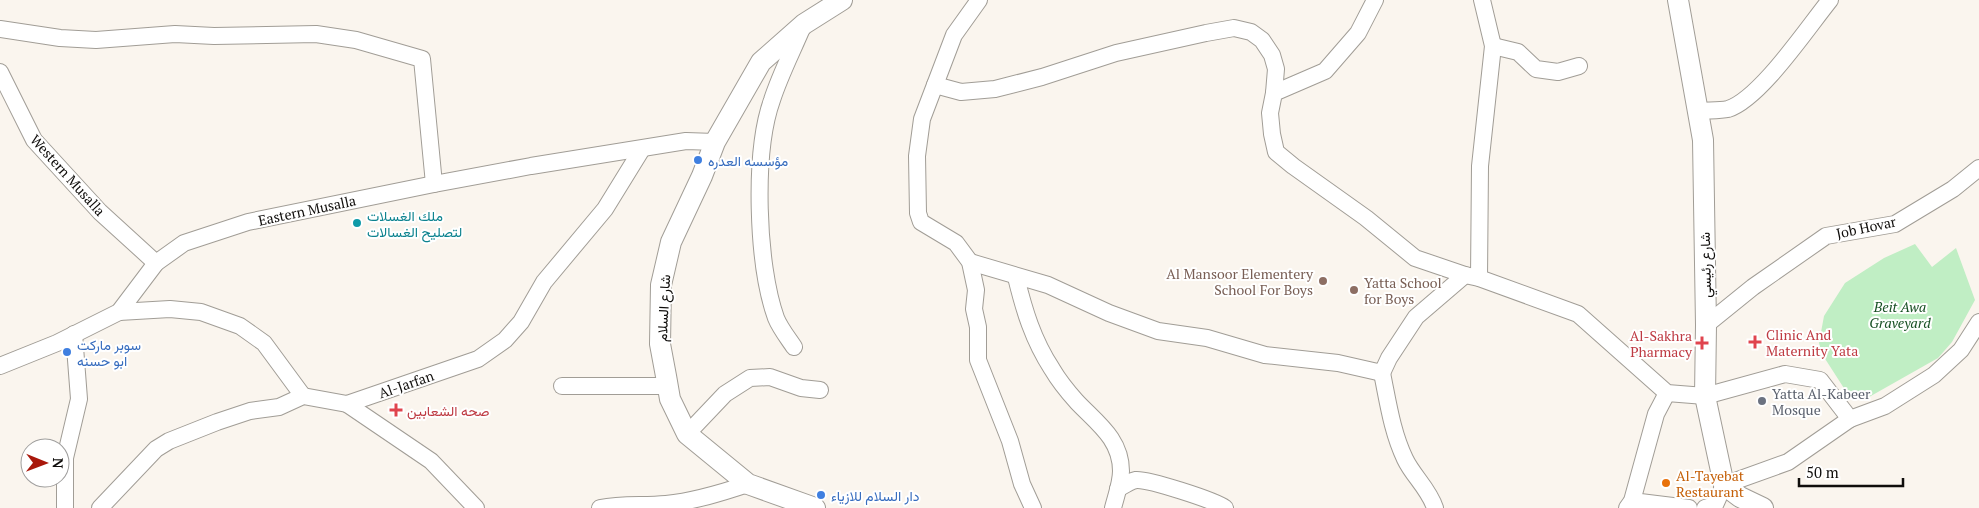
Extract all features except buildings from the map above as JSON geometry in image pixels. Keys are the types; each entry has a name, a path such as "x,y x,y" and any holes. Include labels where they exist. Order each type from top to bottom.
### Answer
{"main road":[{"name":"شارع السلام","path":"815,508 748,484 688,434 670,399 660,344 661,285 671,242 702,176 715,142 761,62 804,24 842,0"},
{"name":"شارع رئيسي","path":"1678,0 1703,140 1706,325 1705,396 1724,485"},
{"path":"1724,485 1740,497 1763,508"}],"street":[{"path":"979,0 954,35 922,119 917,156 918,213 921,222 956,243 970,262 976,290 974,309 978,328 978,360 1007,432 1022,484 1033,508"},
{"path":"1274,93 1326,71 1358,33 1375,0"},
{"path":"1435,508 1405,461 1394,431 1382,373 1389,358 1416,318 1472,277 1480,166 1493,46 1482,0"},
{"path":"1698,111 1728,109 1746,100 1769,77 1830,0"},
{"path":"794,348 776,319 767,280 760,221 761,153 771,101 804,24"},
{"path":"935,84 961,92 995,89 1042,77 1116,53 1234,28 1251,32 1262,40 1272,55 1276,69 1270,113 1276,152 1366,218 1415,258 1578,314 1667,393 1705,396 1785,374 1820,380 1850,419"},
{"path":"0,29 60,38 96,40 175,34 214,36 316,34 380,45 422,58 434,184"},
{"path":"1493,46 1518,52 1536,69 1558,72 1579,66"},
{"name":"Western Musalla","path":"0,72 34,140 100,212 156,263"},
{"name":"Eastern Musalla","path":"0,366 120,312 156,263 184,243 248,222 434,184 686,141 715,142"},
{"name":"Al-Jarfan","path":"303,396 348,404 478,359 505,340 524,317 544,282 605,209 642,149"},
{"name":"Job Hovar","path":"1706,325 1753,287 1826,236 1895,224 1953,189 1979,168"},
{"path":"970,262 1048,285 1110,313 1158,331 1207,338 1264,355 1338,362 1382,373"},
{"path":"1016,277 1026,316 1041,352 1063,385 1085,411 1101,425 1114,442 1121,472 1113,508"},
{"path":"100,508 149,455 165,443 234,416 260,409 279,407 303,396 264,343 240,326 201,312 170,309 120,312"},
{"path":"1705,508 1715,506 1724,485 1788,462 1850,419 1885,406 1934,375 1961,350 1979,322"},
{"path":"65,508 65,458 79,399 74,334"},
{"path":"688,434 725,394 750,378 770,377 801,388 820,390"},
{"path":"562,386 668,386"},
{"path":"1667,393 1656,414 1629,504 1689,508"},
{"path":"348,404 431,461 476,508"},
{"path":"1118,489 1136,480 1191,494 1225,508"},
{"path":"600,508 615,505 665,504 708,497 748,484"}],"green space":[{"name":"Beit Awa Graveyard","path":"1915,244 1932,267 1956,248 1975,300 1952,342 1938,358 1862,401 1849,396 1822,354 1819,343 1824,316 1845,283 1884,258"}],"place":[{"name":"مؤسسه العدره","path":"698,160"},
{"name":"ملك الغسلات لتصليح الغسالات","path":"357,223"},
{"name":"Al Mansoor Elementery School For Boys","path":"1323,281"},
{"name":"Yatta School for Boys","path":"1354,290"},
{"name":"Clinic And Maternity Yata","path":"1755,342"},
{"name":"Al-Sakhra Pharmacy","path":"1702,343"},
{"name":"سوبر ماركت ابو حسنه","path":"67,352"},
{"name":"Yatta Al-Kabeer Mosque","path":"1762,401"},
{"name":"صحه الشعابين","path":"396,410"},
{"name":"Al-Tayebat Restaurant","path":"1666,483"},
{"name":"دار السلام للازياء","path":"821,495"}]}
